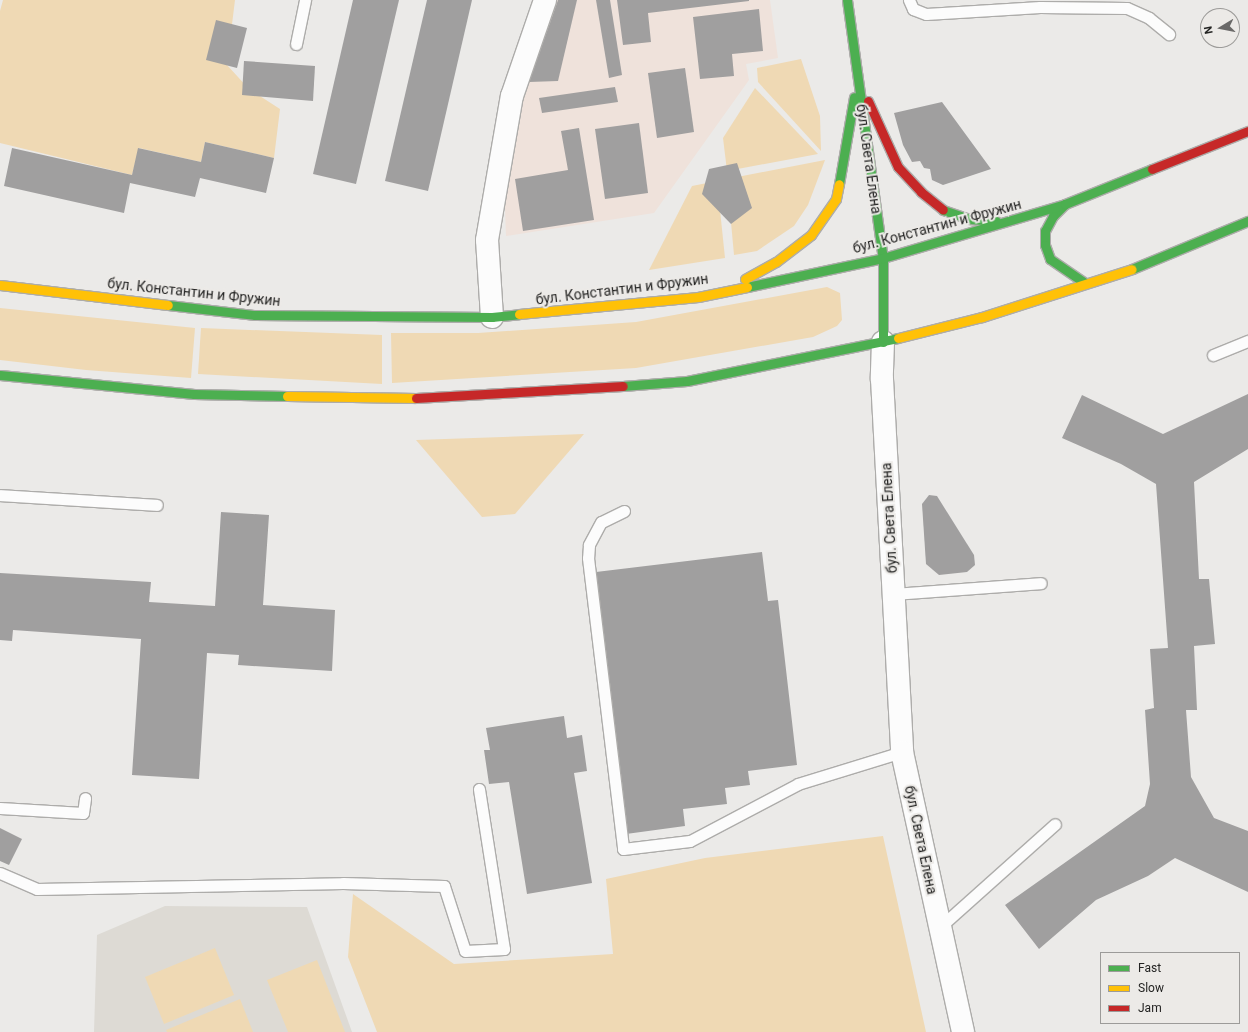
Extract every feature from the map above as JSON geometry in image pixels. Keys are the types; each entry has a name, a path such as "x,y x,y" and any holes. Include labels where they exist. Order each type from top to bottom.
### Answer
{"street":[{"path":"492,317 487,240 512,96 544,0"},
{"name":"бул. Света Елена","path":"847,0 883,258 882,379 892,594 902,752 963,1032"},
{"path":"857,78 898,167 921,192 944,210 969,219 1007,222"},
{"path":"726,290 776,262 812,234 836,199 857,78"},
{"name":"бул. Константин и Фружин","path":"0,285 255,315 492,317 589,310 698,297 883,258 1007,222 1065,204 1248,131"},
{"path":"1065,204 1053,216 1045,231 1045,245 1050,259 1085,283"},
{"path":"0,375 194,394 445,399 687,381 883,342 982,317 1139,267 1248,221"}],"lane":[{"path":"296,44 305,0"},
{"path":"909,0 913,9 926,14 1040,7 1127,8 1149,18 1169,34"},
{"path":"1213,355 1248,341"},
{"path":"0,494 157,505"},
{"path":"624,511 601,522 589,546 588,558 623,849 690,841 798,784 902,752"},
{"path":"892,594 1041,583"},
{"path":"0,873 37,889 355,883 444,886 465,951 504,949 479,789"},
{"path":"0,808 84,813 85,798"},
{"path":"940,927 1055,824"}],"shaded area":[{"path":"3,0 235,0 227,65 249,89 280,109 274,158 205,142 201,162 139,148 132,175 0,143 0,11"},
{"path":"555,0 770,0 778,58 746,64 749,80 654,213 506,236 504,181 516,102"},
{"path":"801,59 820,116 821,151 758,82 757,68"},
{"path":"755,88 818,154 727,171 723,138"},
{"path":"825,160 808,205 794,226 757,251 734,255 727,179"},
{"path":"717,181 725,258 649,270 692,186"},
{"path":"827,287 840,293 842,320 837,326 813,337 636,368 392,383 391,333 478,333 636,322"},
{"path":"0,308 195,328 191,378 86,370 0,360"},
{"path":"201,328 382,335 382,384 198,374"},
{"path":"584,434 515,514 482,517 416,440"},
{"path":"883,836 926,1032 377,1032 348,957 353,894 454,964 613,954 606,879 705,858"},
{"path":"165,906 307,907 352,1032 94,1032 97,935"},
{"path":"215,948 234,995 164,1024 145,977"},
{"path":"317,960 345,1032 288,1032 267,980"},
{"path":"240,999 253,1032 167,1032 166,1030"}],"building":[{"path":"353,0 399,0 356,184 313,174"},
{"path":"427,0 472,0 428,191 385,181"},
{"path":"558,0 577,0 558,81 529,82"},
{"path":"596,0 610,0 622,75 609,78"},
{"path":"617,0 749,1 648,13 651,42 623,45"},
{"path":"759,9 763,51 732,54 734,76 700,79 693,17"},
{"path":"216,20 247,28 237,68 206,60"},
{"path":"244,61 315,66 313,101 242,95"},
{"path":"685,68 694,132 657,138 648,73"},
{"path":"615,87 618,102 542,113 539,98"},
{"path":"942,102 991,169 943,185 932,180 930,169 924,168 920,161 912,162 903,145 894,113"},
{"path":"639,123 648,193 605,199 595,129"},
{"path":"579,128 594,220 523,231 515,179 568,170 561,131"},
{"path":"205,142 274,158 266,193 200,178 195,197 130,183 124,213 4,186 12,148 132,175 138,148 201,162"},
{"path":"737,163 752,208 731,224 702,194 709,169"},
{"path":"1248,394 1248,449 1194,482 1199,579 1209,579 1215,644 1194,646 1197,710 1186,710 1191,777 1214,818 1248,831 1248,892 1175,858 1148,876 1096,900 1039,949 1005,905 1145,806 1150,784 1145,710 1154,708 1150,649 1168,648 1156,484 1121,464 1062,438 1082,395 1163,434"},
{"path":"929,495 937,496 974,555 975,565 967,572 939,575 926,564 922,504"},
{"path":"221,512 269,515 263,605 335,610 332,671 238,665 239,655 207,653 199,779 132,775 141,639 13,630 12,641 0,640 0,573 151,582 149,602 215,606"},
{"path":"762,552 768,601 778,600 797,765 748,771 750,785 725,788 727,804 683,809 685,826 626,834 596,572"},
{"path":"564,716 567,738 582,735 587,771 574,773 592,883 527,894 509,782 489,784 484,750 490,750 486,728"},
{"path":"0,828 22,839 9,865 0,861"}],"traffic: fast":[{"path":"847,0 883,258 883,342"},
{"path":"839,184 854,97"},
{"path":"747,287 883,258 1065,204 1152,169"},
{"path":"1065,204 1053,216 1045,231 1045,245 1050,259 1085,283"},
{"path":"943,210 969,219 996,221"},
{"path":"1132,269 1248,221"},
{"path":"168,305 255,315 492,317 519,314"},
{"path":"623,386 687,381 898,338"},
{"path":"0,375 194,394 287,396"}],"traffic: slow":[{"path":"745,279 776,262 811,235 836,199 839,184"},
{"path":"898,338 982,317 1132,269"},
{"path":"0,285 168,305"},
{"path":"519,314 698,297 747,287"},
{"path":"287,396 416,398"}],"traffic: jam":[{"path":"868,101 898,167 921,192 943,210"},
{"path":"1152,169 1248,131"},
{"path":"416,398 623,386"}]}
